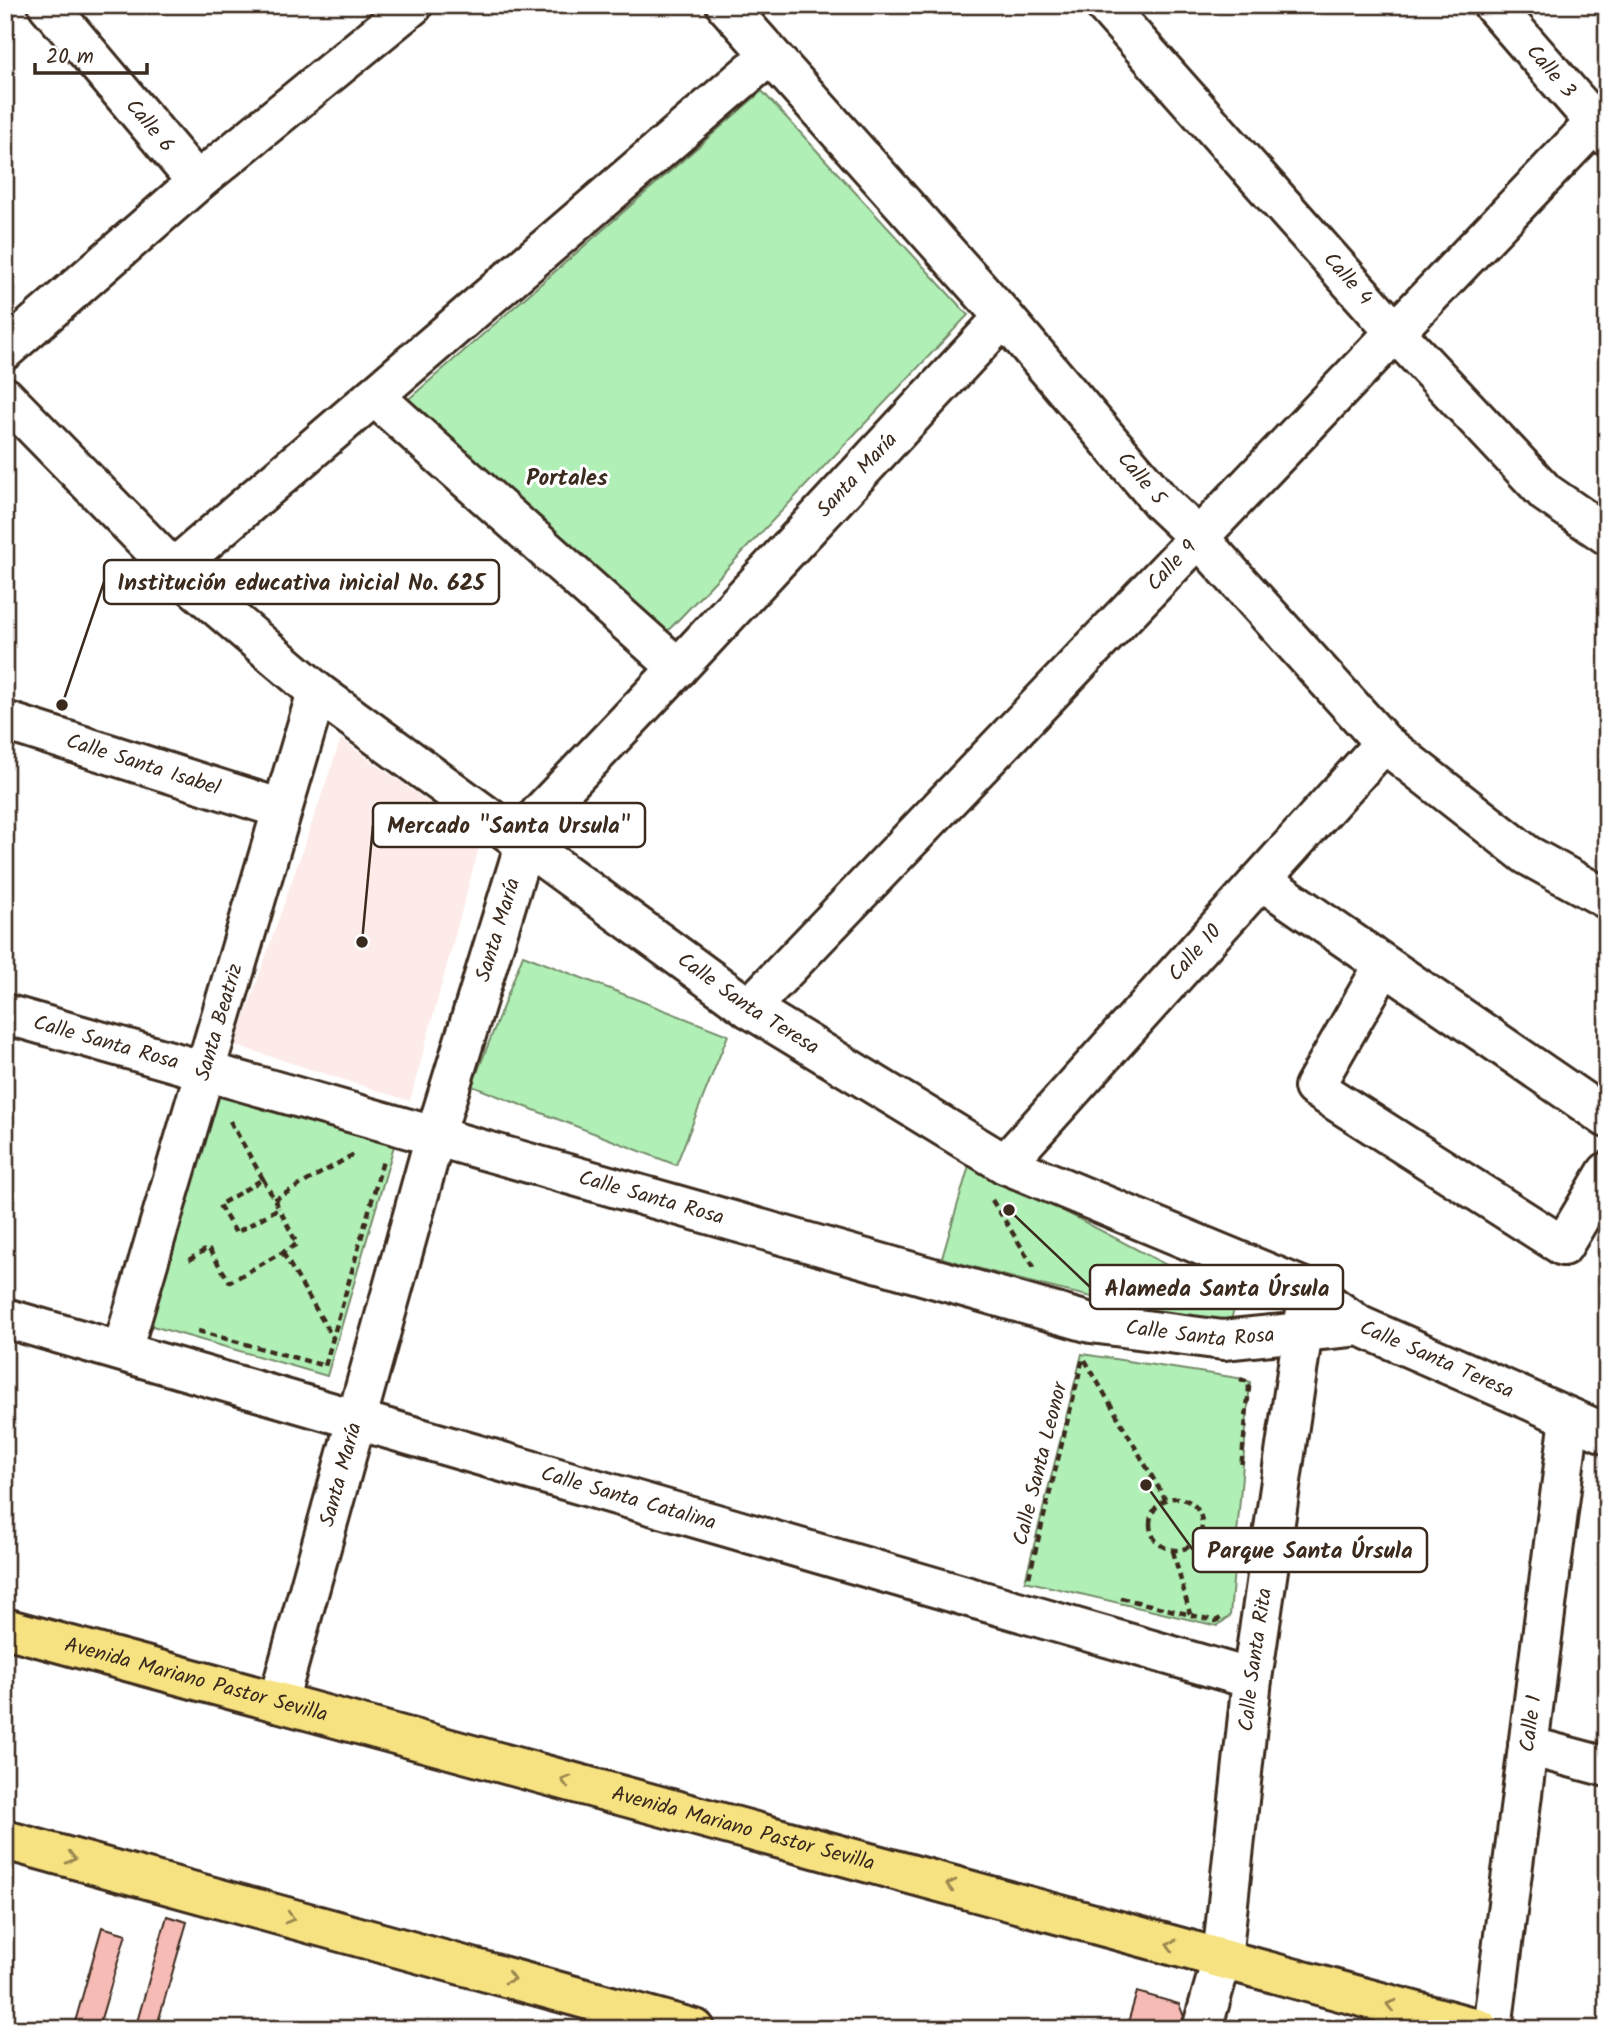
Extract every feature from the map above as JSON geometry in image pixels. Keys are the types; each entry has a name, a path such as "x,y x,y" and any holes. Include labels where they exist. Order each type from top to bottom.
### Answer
{"main road":[{"name":"Avenida Mariano Pastor Sevilla","path":"5,1628 1480,2029"},
{"path":"5,1840 695,2029"}],"street":[{"name":"Calle 6","path":"48,5 197,182"},
{"path":"5,350 197,182 413,5"},
{"name":"Calle 5","path":"726,5 1004,317 1162,503 1199,538 1384,743 1527,855 1607,899"},
{"name":"Calle 4","path":"1105,5 1395,332 1546,493 1607,535"},
{"name":"Calle 3","path":"1493,5 1600,130"},
{"path":"173,569 770,55"},
{"name":"Calle 9","path":"749,1008 1395,332 1600,130"},
{"name":"Santa María","path":"278,1702 435,1136 524,843 540,813 1004,317"},
{"path":"374,396 678,668"},
{"name":"Calle Santa Teresa","path":"5,397 173,569 317,692 749,1008 991,1156 1309,1290 1360,1326 1607,1434"},
{"name":"Santa Beatriz","path":"122,1351 317,692"},
{"name":"Calle Santa Isabel","path":"5,721 282,809"},
{"name":"Calle 10","path":"991,1156 1261,880 1384,743"},
{"path":"1261,880 1607,1118"},
{"path":"1384,965 1314,1087 1563,1247 1607,1172"},
{"name":"Calle Santa Rosa","path":"5,1014 1091,1323 1223,1340 1303,1334 1360,1326"},
{"name":"Calle Santa Rita","path":"1202,2029 1222,1959 1252,1679 1309,1290"},
{"name":"Calle Santa Catalina","path":"5,1318 1252,1679"},
{"name":"Calle 1","path":"1492,2029 1570,1418"},
{"path":"1528,1746 1607,1768"}],"path":[{"path":"188,1260 208,1248 230,1282 297,1244 204,1071"},
{"path":"274,1200 362,1150"},
{"path":"991,1156 970,1168 1039,1275"},
{"path":"193,1329 325,1366 384,1160"},
{"path":"263,1180 219,1205 236,1233 279,1208"},
{"path":"283,1253 332,1338"},
{"path":"1083,1356 1097,1358"},
{"path":"1083,1356 1165,1499"},
{"name":"Calle Santa Leonor","path":"1020,1612 1083,1356"},
{"path":"1229,1378 1245,1380 1249,1385 1240,1482"},
{"path":"1179,1497 1191,1501 1199,1510 1203,1521 1201,1533 1195,1543 1185,1549 1173,1551 1162,1547 1153,1538 1149,1527 1151,1515 1165,1499 1179,1497"},
{"path":"1173,1551 1190,1614 1216,1621 1226,1615"}],"shaded area":[{"path":"341,739 481,840 410,1101 235,1045"}],"green space":[{"path":"762,91 968,315 661,638 403,404"},
{"path":"523,955 728,1035 676,1165 472,1086"},
{"path":"219,1088 396,1139 327,1376 149,1325"},
{"path":"970,1162 1237,1302 1229,1324 1085,1296 942,1258"},
{"path":"1082,1354 1250,1382 1230,1616 1217,1626 1025,1581"}],"building":[{"path":"167,1916 187,1922 156,2029 135,2029"},
{"path":"102,1927 126,1934 98,2029 73,2029"},
{"path":"1137,1992 1179,2004 1184,2017 1180,2029 1126,2029"},
{"path":"1232,2020 1261,2029 1230,2029"}],"place":[{"name":"Institución educativa inicial No. 625","path":"62,705"},
{"name":"Mercado \"Santa Ursula\"","path":"362,942"},
{"name":"Alameda Santa Úrsula","path":"1009,1210"},
{"name":"Parque Santa Úrsula","path":"1146,1485"}],"district":[{"name":"Portales","path":"567,479"}]}
